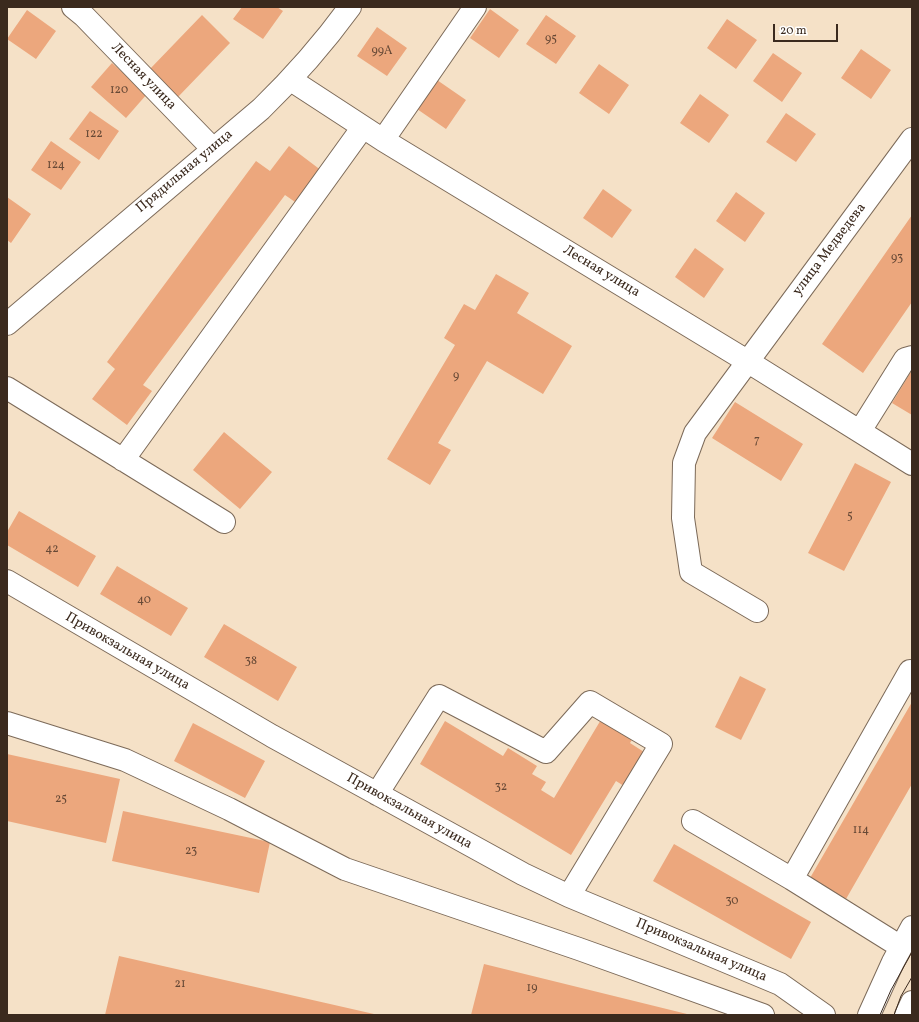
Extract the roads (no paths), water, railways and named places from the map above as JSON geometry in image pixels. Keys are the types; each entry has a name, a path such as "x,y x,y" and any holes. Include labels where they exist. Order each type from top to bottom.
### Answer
{"street":[{"name":"Лесная улица","path":"73,7 84,16 212,148"},
{"name":"Прядильная улица","path":"7,324 212,148 261,109 291,80 322,45 350,7"},
{"path":"382,140 475,7"},
{"name":"Лесная улица","path":"291,80 382,140 747,361 912,464"},
{"path":"123,460 362,127"},
{"name":"улица Медведева","path":"757,612 691,572 683,518 684,463 695,433 912,139"},
{"path":"860,431 905,359 912,357"},
{"path":"7,388 224,522"},
{"name":"Привокзальная улица","path":"7,581 272,736 523,874 569,896 780,984 824,1015"},
{"path":"792,879 910,671 912,672"},
{"path":"377,794 439,696 546,752 590,702 661,744 569,896"},
{"path":"7,723 124,760 229,809 345,869 579,949 763,1015"},
{"path":"693,821 792,879 901,947"},
{"path":"870,1015 875,1000 912,928"},
{"path":"906,1015 912,1002"}],"tram line":[{"path":"880,1015 891,990 912,952"},
{"path":"894,1015 901,996 912,977"}]}
